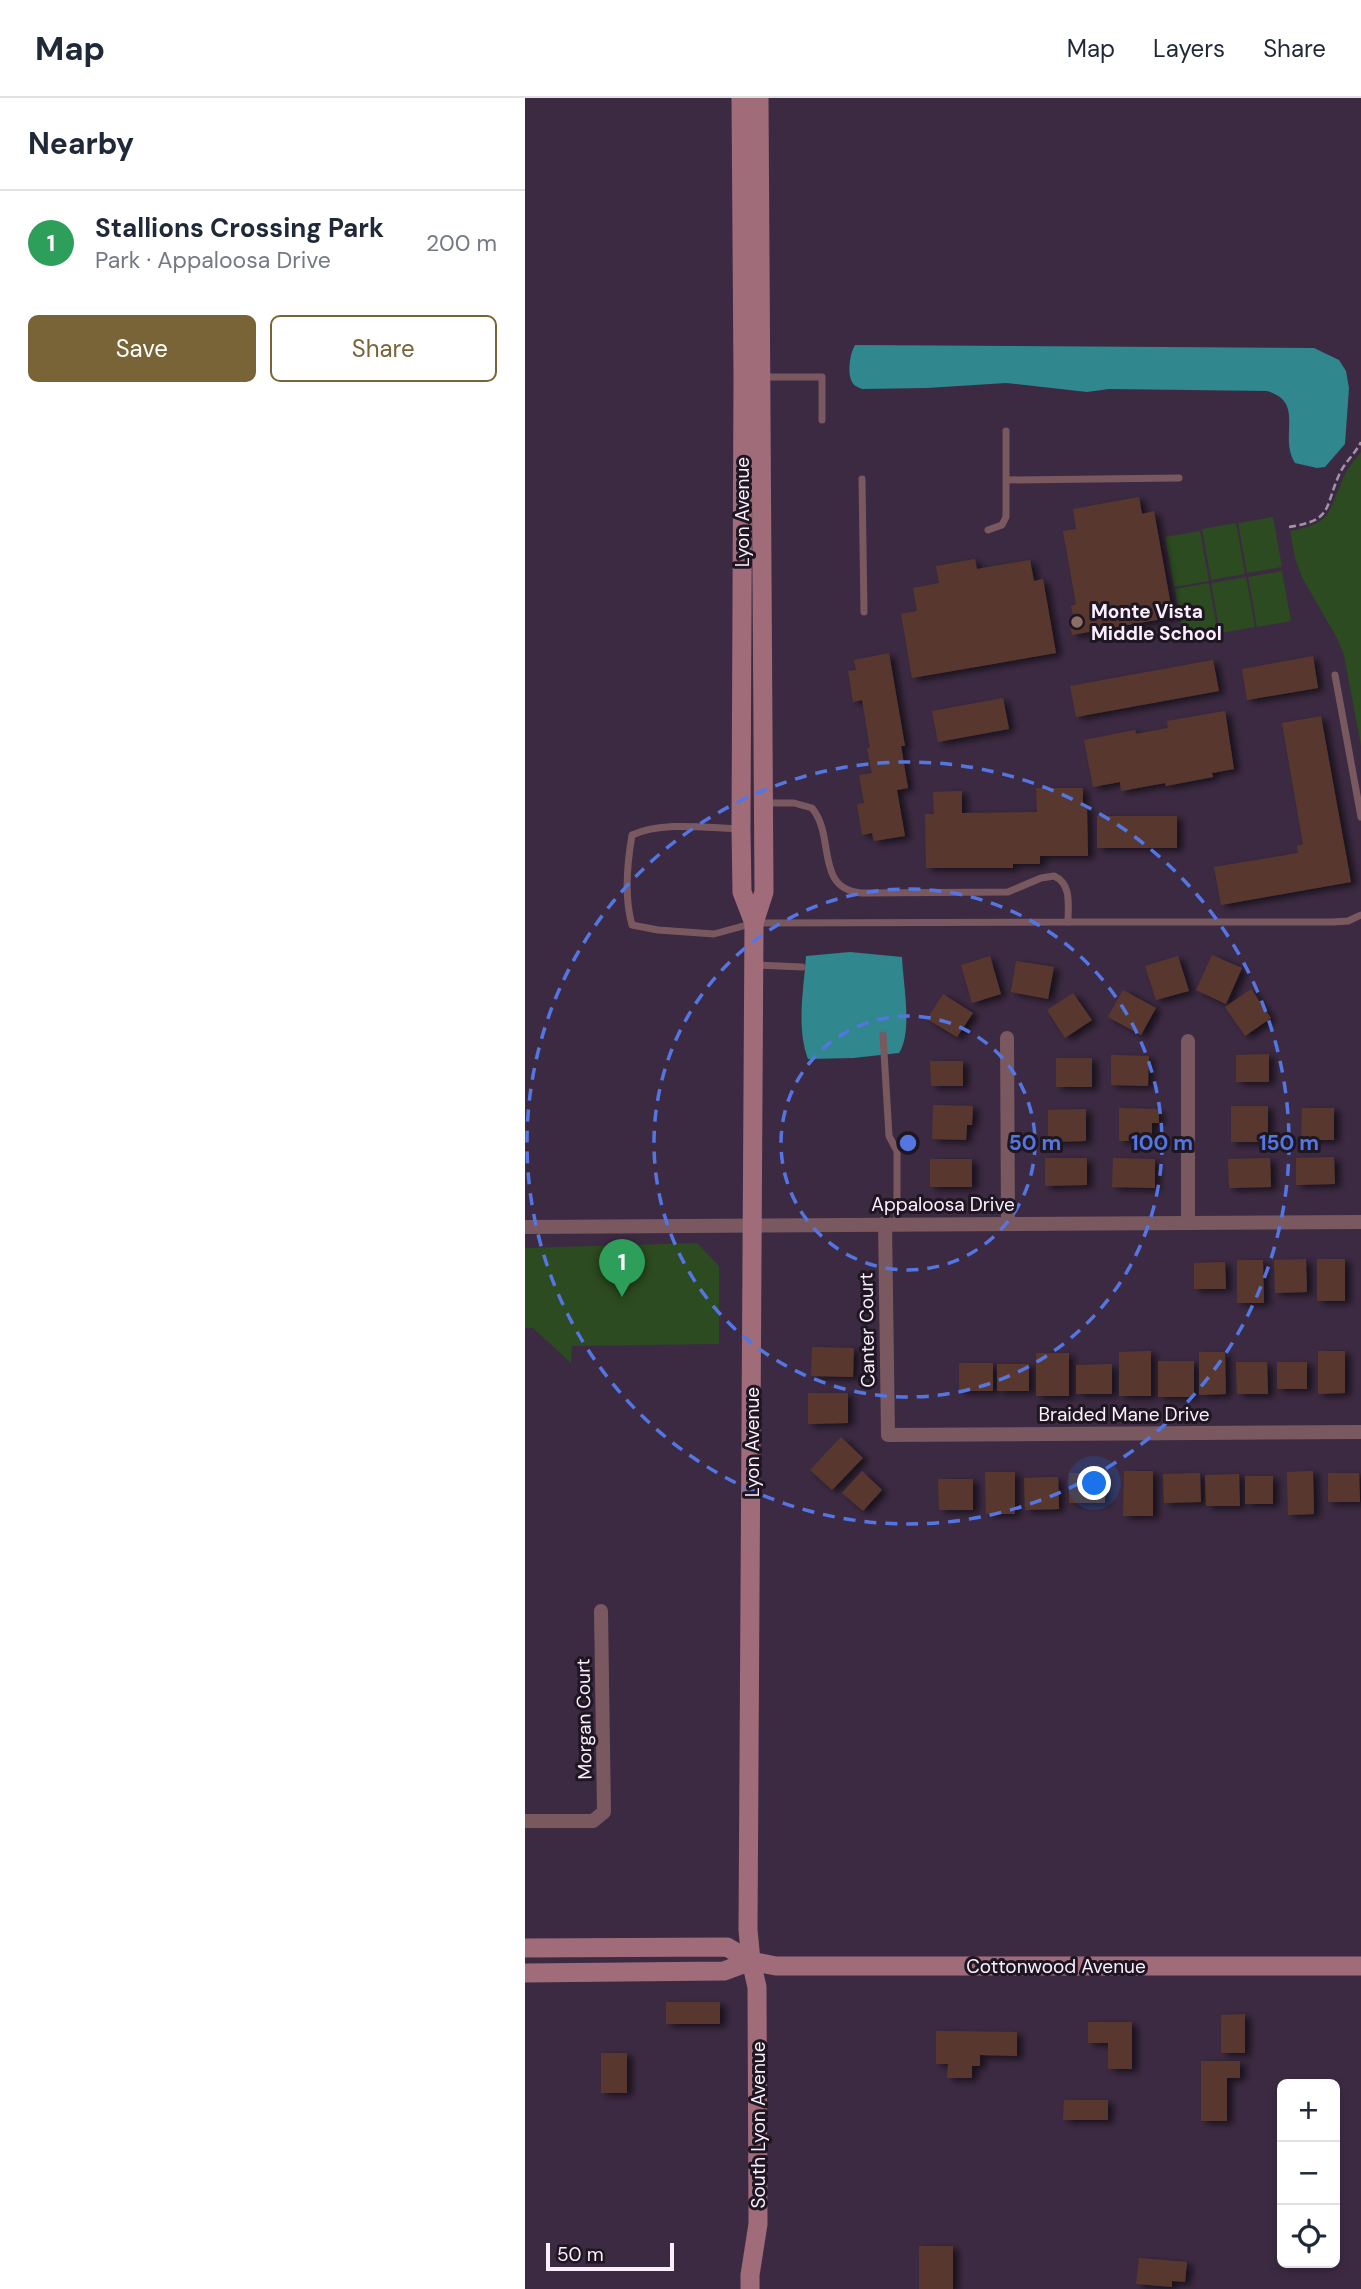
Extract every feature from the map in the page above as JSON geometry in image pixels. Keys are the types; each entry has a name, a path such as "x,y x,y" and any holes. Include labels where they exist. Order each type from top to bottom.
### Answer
{"street":[{"name":"Lyon Avenue","path":"741,98 741,829 743,892 754,923"},
{"name":"Lyon Avenue","path":"751,1961 748,1930 754,923 764,892 759,98"},
{"path":"1007,1038 1008,1223"},
{"path":"1188,1041 1188,1222"},
{"name":"Appaloosa Drive","path":"525,1227 1361,1222"},
{"name":"Canter Court","path":"888,1435 890,1223"},
{"name":"Braided Mane Drive","path":"888,1435 1361,1432"},
{"name":"Morgan Court","path":"525,1821 593,1821 604,1812 601,1611"},
{"name":"Cottonwood Avenue","path":"525,1948 727,1947 751,1961 776,1966 1361,1966"},
{"name":"Cottonwood Avenue","path":"525,1973 724,1971 751,1961"},
{"name":"South Lyon Avenue","path":"750,2289 758,2224 757,1987 751,1961"}],"lane":[{"path":"761,377 822,376 823,420"},
{"path":"988,530 1002,525 1006,517 1006,431"},
{"path":"1007,480 1179,478"},
{"path":"862,479 864,612"},
{"path":"1335,675 1361,817"},
{"path":"764,803 795,803 812,808 821,823 832,875 837,884 847,891 1008,892 1041,878 1054,876 1061,878 1068,893 1068,922"},
{"path":"741,829 669,828 632,835 628,856 628,910 632,925 658,930 714,934 754,923 1333,922 1348,921 1361,915"},
{"path":"754,965 802,967"},
{"path":"883,1035 889,1136 897,1151 890,1223"}],"path":[{"path":"1289,527 1322,516 1329,506 1338,477 1361,442"}],"shaded area":[{"path":"855,345 1314,348 1339,360 1346,371 1349,388 1345,444 1325,467 1295,463 1289,442 1289,411 1279,396 1267,391 1109,389 1087,392 1006,383 862,389 850,378"},
{"path":"1361,452 1361,746 1344,655 1302,577 1290,531 1313,525 1326,516 1346,473"},
{"path":"1273,517 1282,567 1247,573 1238,523"},
{"path":"1236,523 1245,574 1211,580 1202,529"},
{"path":"1200,531 1209,581 1174,587 1165,537"},
{"path":"1282,571 1291,621 1257,627 1248,577"},
{"path":"1246,577 1255,627 1220,633 1211,583"},
{"path":"1209,583 1218,633 1184,640 1175,589"},
{"path":"850,952 902,957 906,1007 906,1033 903,1044 899,1053 808,1059 802,1034 806,956"},
{"path":"697,1243 719,1266 719,1344 572,1346 571,1363 533,1328 525,1328 525,1248"}],"building":[{"path":"1139,497 1142,514 1154,511 1173,617 1072,635 1069,620 1074,619 1071,606 1076,604 1063,531 1076,529 1073,509"},
{"path":"975,559 977,569 1030,560 1034,581 1043,579 1056,653 912,678 901,614 917,611 913,588 939,583 936,566"},
{"path":"889,653 905,746 901,746 908,788 897,790 905,836 874,841 872,833 862,835 857,804 864,803 859,775 872,773 862,700 853,702 848,671 856,670 854,660"},
{"path":"1313,656 1318,688 1247,700 1242,669"},
{"path":"1213,660 1219,691 1076,717 1070,686"},
{"path":"1003,698 1009,729 938,742 932,711"},
{"path":"1225,711 1234,769 1212,773 1213,777 1166,786 1165,783 1121,791 1120,782 1093,787 1084,740 1135,730 1136,734 1168,728 1167,721"},
{"path":"1321,716 1351,882 1221,905 1214,867 1298,853 1297,846 1303,844 1282,723"},
{"path":"1036,788 1083,788 1083,807 1087,807 1088,856 1040,856 1040,864 1013,864 1013,868 926,868 925,814 934,814 933,792 962,791 962,813 1037,812"},
{"path":"1097,816 1177,816 1177,848 1097,848"},
{"path":"1212,955 1242,968 1226,1004 1196,990"},
{"path":"990,956 1001,994 972,1003 961,965"},
{"path":"1178,956 1189,991 1156,1000 1145,966"},
{"path":"1016,961 1054,967 1048,999 1011,992"},
{"path":"1251,989 1271,1018 1245,1036 1225,1007"},
{"path":"1123,990 1156,1008 1141,1035 1108,1017"},
{"path":"1073,993 1092,1020 1065,1038 1047,1010"},
{"path":"943,994 973,1013 957,1037 927,1019"},
{"path":"1269,1054 1269,1082 1236,1082 1236,1055"},
{"path":"1111,1055 1149,1056 1148,1086 1111,1085"},
{"path":"1056,1058 1092,1058 1092,1087 1056,1087"},
{"path":"930,1061 963,1061 963,1086 931,1086"},
{"path":"933,1105 973,1106 972,1125 967,1125 966,1140 932,1139"},
{"path":"1231,1106 1268,1106 1268,1142 1231,1142"},
{"path":"1119,1108 1159,1109 1159,1123 1152,1123 1152,1141 1119,1141"},
{"path":"1302,1108 1334,1108 1334,1140 1301,1140"},
{"path":"1086,1109 1086,1141 1048,1142 1048,1110"},
{"path":"1334,1157 1335,1184 1296,1185 1296,1158"},
{"path":"1045,1158 1087,1158 1087,1185 1045,1186"},
{"path":"1113,1158 1155,1159 1155,1188 1112,1187"},
{"path":"1270,1158 1271,1187 1229,1188 1228,1159"},
{"path":"930,1159 972,1159 972,1187 930,1187"},
{"path":"1306,1259 1307,1292 1275,1293 1274,1260"},
{"path":"1317,1259 1345,1259 1345,1301 1317,1301"},
{"path":"1237,1260 1263,1260 1264,1303 1237,1303"},
{"path":"1225,1262 1226,1289 1194,1289 1194,1263"},
{"path":"812,1347 854,1348 853,1377 811,1376"},
{"path":"1151,1351 1151,1396 1119,1396 1119,1352"},
{"path":"1318,1351 1345,1351 1345,1393 1318,1394"},
{"path":"1199,1352 1225,1352 1226,1394 1199,1395"},
{"path":"1036,1353 1069,1353 1069,1396 1036,1396"},
{"path":"1158,1361 1194,1361 1194,1397 1158,1397"},
{"path":"1236,1362 1267,1362 1268,1394 1237,1394"},
{"path":"1277,1362 1307,1362 1307,1389 1277,1389"},
{"path":"959,1363 993,1363 993,1391 959,1391"},
{"path":"997,1364 1029,1364 1029,1391 997,1391"},
{"path":"1112,1364 1112,1394 1076,1394 1076,1365"},
{"path":"808,1393 848,1393 848,1423 808,1424"},
{"path":"841,1437 863,1458 832,1490 810,1470"},
{"path":"862,1471 882,1490 863,1511 842,1493"},
{"path":"1124,1471 1153,1471 1153,1516 1123,1516"},
{"path":"1313,1471 1314,1514 1288,1515 1287,1472"},
{"path":"985,1472 1015,1472 1015,1514 986,1514"},
{"path":"1069,1473 1105,1473 1105,1503 1069,1503"},
{"path":"1200,1473 1201,1502 1164,1503 1163,1474"},
{"path":"1328,1473 1359,1473 1360,1502 1328,1502"},
{"path":"1239,1474 1240,1506 1206,1506 1205,1475"},
{"path":"1245,1476 1273,1476 1273,1504 1245,1504"},
{"path":"1058,1477 1059,1509 1025,1510 1024,1478"},
{"path":"938,1479 973,1479 973,1510 939,1510"},
{"path":"666,2002 720,2002 720,2024 666,2024"},
{"path":"1245,2014 1245,2053 1221,2053 1221,2015"},
{"path":"1088,2022 1132,2022 1132,2069 1108,2069 1108,2043 1088,2043"},
{"path":"936,2031 1017,2032 1017,2056 980,2055 980,2066 972,2066 972,2078 947,2078 948,2064 936,2064"},
{"path":"601,2053 627,2053 627,2093 601,2093"},
{"path":"1201,2061 1240,2061 1240,2078 1227,2078 1227,2121 1201,2121"},
{"path":"1064,2100 1108,2100 1108,2120 1063,2120"},
{"path":"919,2246 953,2246 953,2289 919,2289"},
{"path":"1139,2258 1187,2262 1185,2282 1172,2281 1172,2287 1136,2284"}],"place":[{"name":"Monte Vista Middle School","path":"1077,622"},
{"name":"Stallions Crossing Park","path":"622,1297"}]}
